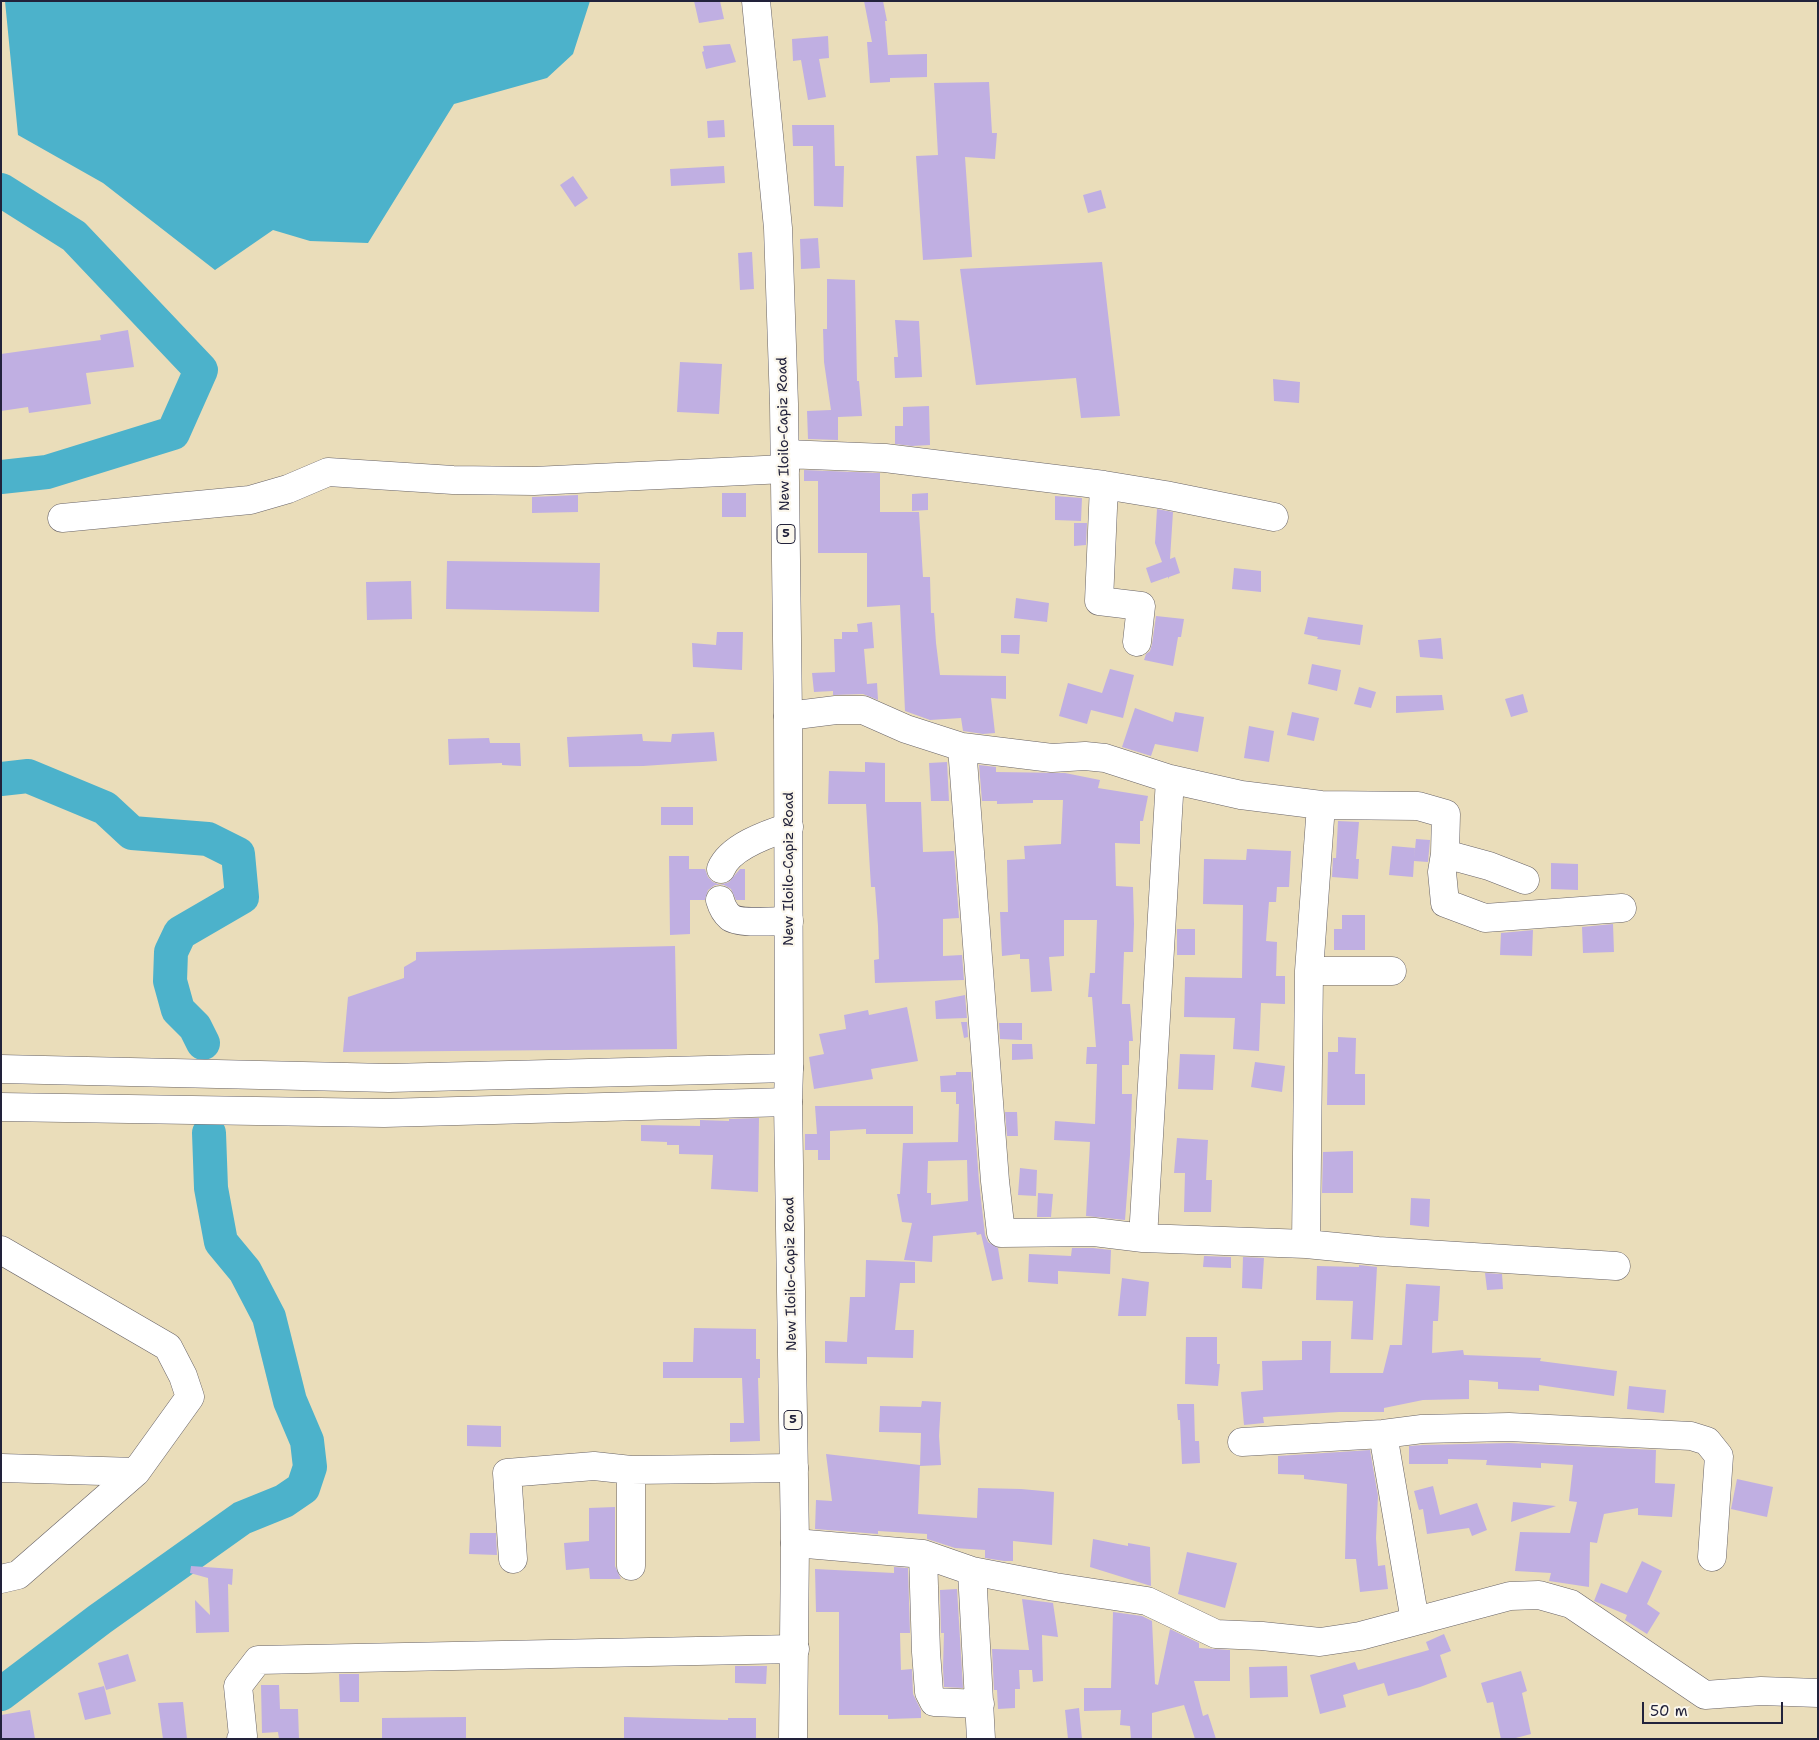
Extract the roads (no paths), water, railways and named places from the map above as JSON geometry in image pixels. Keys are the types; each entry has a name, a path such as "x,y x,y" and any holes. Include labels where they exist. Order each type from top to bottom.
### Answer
{"main road":[{"name":"New Iloilo-Capiz Road","path":"756,1 778,228 785,462 789,827 788,1102 795,1543 794,1739"},
{"path":"62,518 250,500 288,489 328,472 453,480 534,482 785,462 885,458 1104,485 1274,517"},
{"path":"1104,485 1099,601 1141,606 1137,642"},
{"path":"788,716 836,710 863,710 906,729 962,747 1052,758 1085,756 1105,758 1170,779 1241,795 1321,805 1418,806 1446,814 1446,854 1442,872 1445,903 1485,918 1622,908"},
{"path":"962,747 1001,1233 1094,1232 1142,1238 1306,1244 1378,1251 1616,1266"},
{"path":"1142,1238 1170,779"},
{"path":"1306,1244 1309,972 1321,805"},
{"path":"721,869 730,856 761,836 789,827"},
{"path":"1446,854 1489,866 1525,880"},
{"path":"720,900 723,910 732,919 788,921"},
{"path":"1309,972 1392,971"},
{"path":"1,1069 389,1078 789,1068"},
{"path":"1,1107 384,1113 788,1102"},
{"path":"1,1250 168,1347 183,1376 190,1397 136,1472 18,1575 1,1579"},
{"path":"1242,1442 1383,1434 1422,1429 1509,1427 1691,1436 1707,1441 1719,1456 1712,1556"},
{"path":"1383,1434 1414,1621"},
{"path":"513,1559 507,1472 594,1466 631,1470 794,1468"},
{"path":"1,1468 136,1472"},
{"path":"631,1470 631,1566"},
{"path":"795,1543 924,1554 972,1571 1055,1587 1147,1601 1216,1634 1262,1636 1320,1642 1360,1636 1510,1596 1539,1595 1571,1604 1705,1695 1762,1691 1818,1693"},
{"path":"924,1554 926,1652 929,1692 934,1702 980,1704"},
{"path":"972,1571 981,1739"},
{"path":"241,1739 243,1736 238,1686 258,1660 795,1649"}],"water":[{"path":"5,1 590,1 573,54 547,78 454,104 368,243 310,241 273,230 215,270 103,183 18,135"}],"waterway":[{"path":"1,190 74,236 201,370 173,433 47,472 1,477"},
{"path":"1,779 28,776 105,808 132,833 208,839 238,854 242,897 180,933 171,952 170,981 178,1010 195,1027 203,1043"},
{"path":"1,1694 100,1619 242,1518 284,1501 303,1488 310,1467 307,1441 290,1401 269,1317 245,1271 221,1242 211,1188 209,1133"}]}
